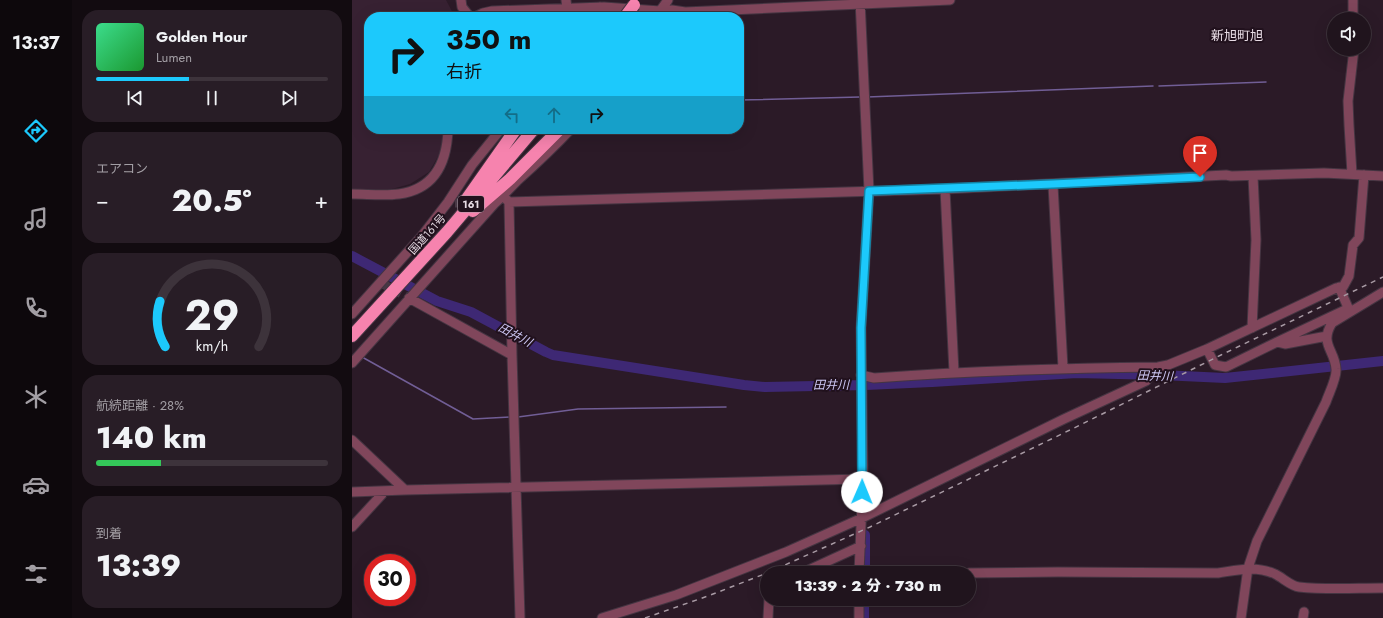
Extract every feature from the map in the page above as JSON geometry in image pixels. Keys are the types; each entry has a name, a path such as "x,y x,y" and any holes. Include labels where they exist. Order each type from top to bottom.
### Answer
{"highway":[{"path":"629,12 636,3"},
{"path":"447,232 476,184 512,134"},
{"name":"国道161号","path":"352,336 447,232 530,134"},
{"path":"447,232 510,179 555,134"}],"street":[{"path":"461,0 462,7 466,12"},
{"path":"660,11 668,0"},
{"path":"488,12 514,5 567,8 605,5 685,12 860,2 950,0"},
{"path":"1353,0 1353,12"},
{"path":"860,2 869,191 861,328 863,479 860,566"},
{"path":"1352,174 1348,101 1353,56"},
{"path":"352,194 398,194 422,186 431,179 443,162 447,146 448,134"},
{"path":"352,314 452,203 472,165 497,134"},
{"path":"520,618 512,322 506,199 510,188 554,148 567,134"},
{"path":"356,358 493,203 506,199 944,189 1219,176 1324,173 1383,176"},
{"path":"861,375 874,378 954,372 1063,368 1156,369 1168,365 1207,349 1336,288 1343,287 1349,276 1353,245 1358,238 1364,175"},
{"path":"1252,328 1256,240 1253,176"},
{"path":"1053,184 1063,368"},
{"path":"944,189 954,372"},
{"path":"1339,287 1350,312"},
{"path":"1241,618 1248,568 1257,541 1326,402 1332,385 1335,364 1327,336 1328,330 1332,323 1383,292"},
{"path":"410,297 512,354"},
{"path":"1207,349 1215,365 1226,367 1344,310 1350,312"},
{"path":"1277,342 1285,344 1327,336"},
{"path":"602,618 676,595 786,552 862,518 1064,419 1146,381 1156,369"},
{"path":"352,440 405,490"},
{"path":"352,492 863,479"},
{"path":"352,526 385,491"},
{"path":"817,566 861,546"},
{"path":"976,573 1218,573 1248,568 1259,569 1275,574 1297,587 1383,588"},
{"path":"768,618 769,606"},
{"path":"859,606 859,618"}],"shaded area":[{"path":"352,0 446,0 452,12 364,12 364,134 444,134 444,146 429,172 410,184 392,189 352,189"}],"waterway":[{"path":"458,8 460,12"},
{"path":"1159,86 1266,82"},
{"path":"867,97 1153,86"},
{"path":"744,100 860,97"},
{"name":"田井川","path":"352,256 437,301 471,312 553,355 744,385 765,387 866,385 1077,373 1225,378 1383,361"},
{"path":"362,357 473,419 510,417"},
{"path":"518,417 578,409 726,407"},
{"path":"865,535 865,566"},
{"path":"864,606 864,618"}],"tunnel":[{"path":"455,203 473,203"},
{"path":"381,283 409,298"}],"railway":[{"path":"783,566 870,527 1383,277"},
{"path":"645,618 760,576"}],"district":[{"name":"新旭町旭","path":"1237,35"}],"route":[{"path":"862,492 861,328 869,191 1200,177"}]}
